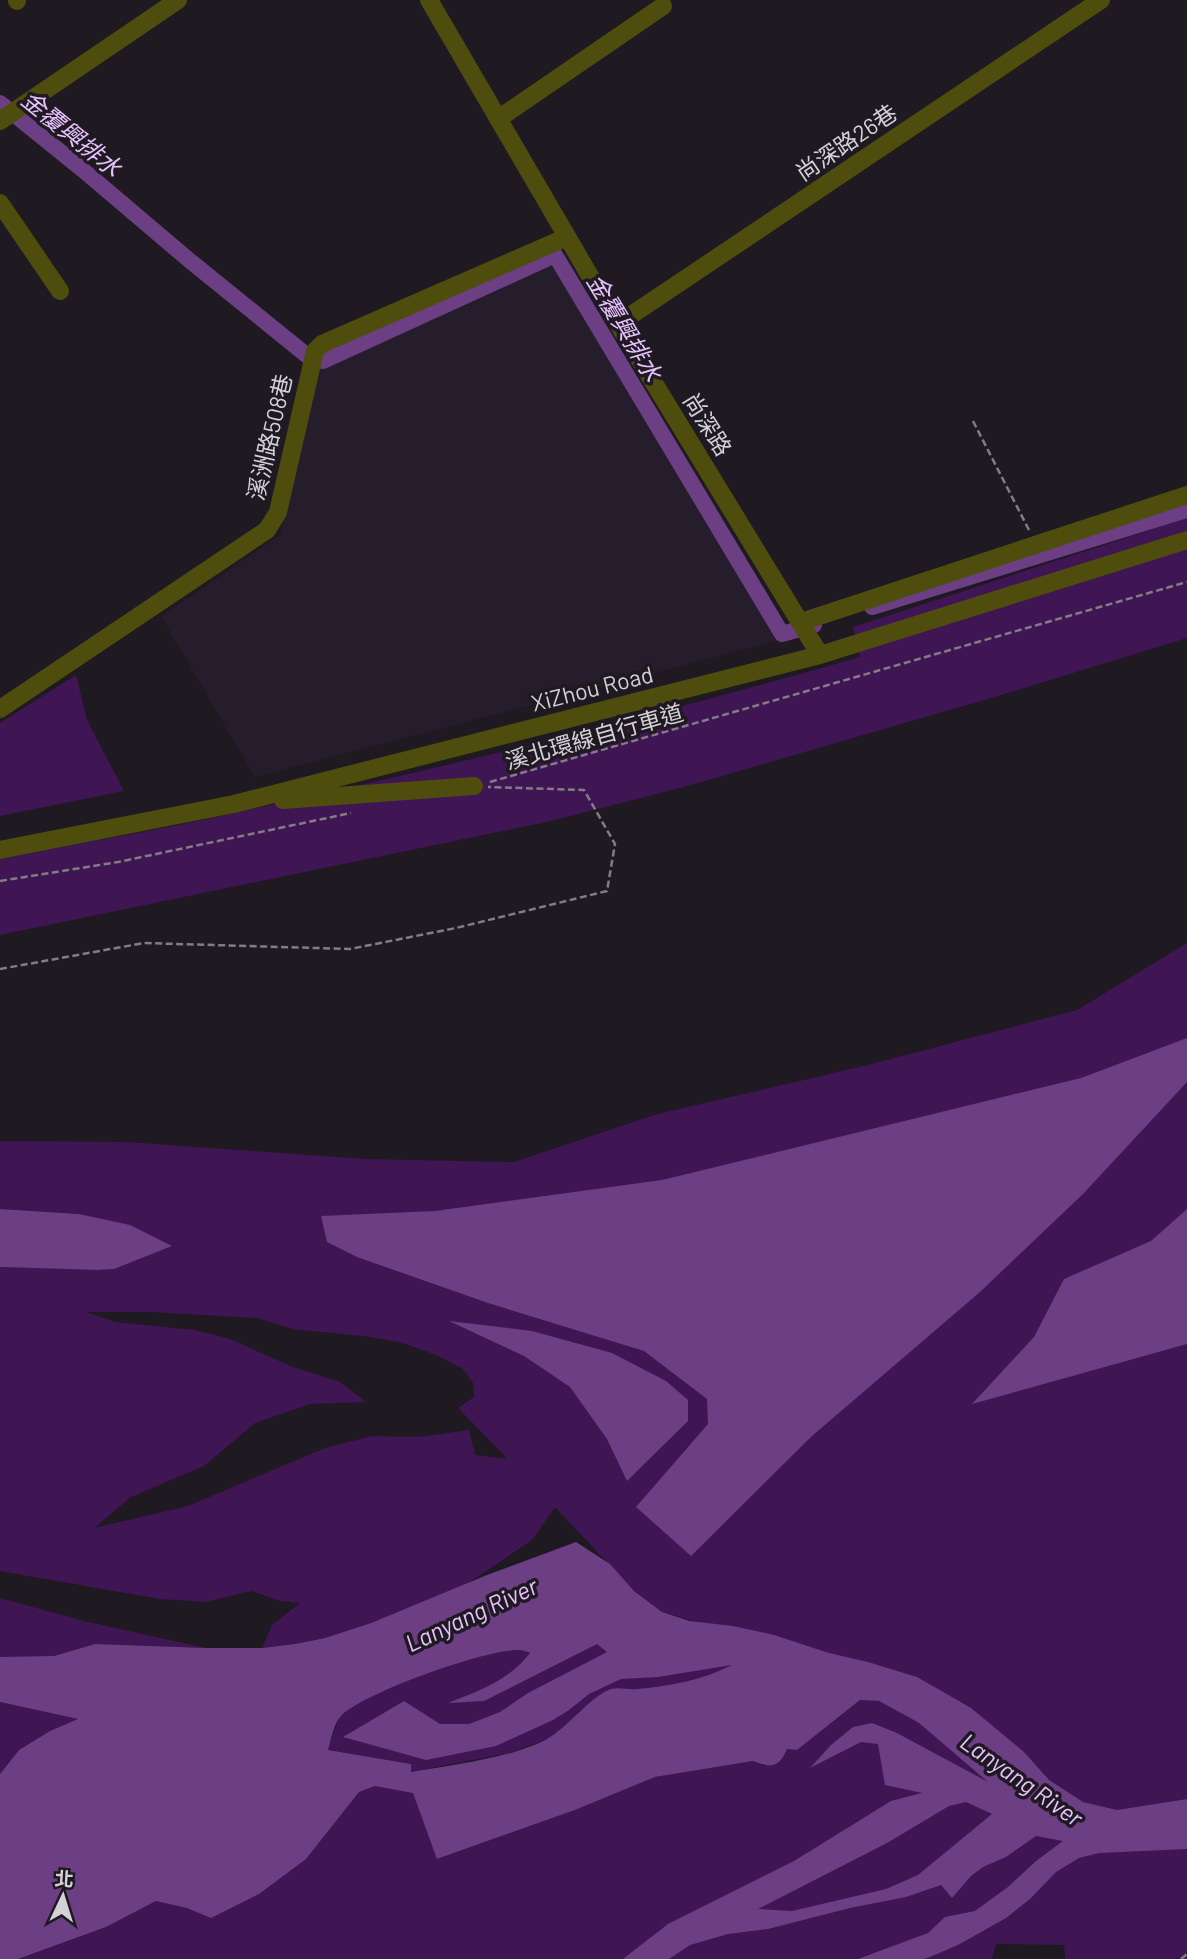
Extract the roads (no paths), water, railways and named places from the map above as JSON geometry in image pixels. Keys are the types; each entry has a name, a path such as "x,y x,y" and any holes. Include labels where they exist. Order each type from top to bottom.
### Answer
{"street":[{"path":"0,121 178,0"},
{"name":"尚深路","path":"429,0 618,324 820,655"},
{"name":"尚深路26巷","path":"618,324 1101,0"},
{"path":"498,119 663,6"},
{"path":"0,203 60,291"},
{"name":"溪洲路508巷","path":"0,709 267,530 278,512 315,351 322,344 567,237"},
{"path":"801,622 1187,495"},
{"name":"XiZhou Road","path":"0,850 234,804 820,655 1187,540"},
{"path":"234,804 474,786"}],"water":[{"path":"1187,1038 1187,1082 1083,1194 980,1292 812,1436 691,1556 636,1507 708,1424 707,1399 644,1351 488,1303 357,1257 327,1242 321,1216 435,1211 662,1180 1081,1078"},
{"path":"0,1209 79,1214 130,1225 172,1246 114,1269 0,1267"},
{"path":"1187,1209 1187,1344 972,1404 1034,1337 1064,1279 1151,1241"},
{"path":"449,1321 532,1331 612,1353 666,1381 688,1400 688,1421 627,1481 607,1439 570,1387 524,1356"},
{"name":"Lanyang River","path":"576,1542 610,1564 634,1591 662,1612 690,1621 733,1626 774,1635 917,1677 971,1708 1024,1752 1049,1780 1083,1802 1117,1810 1187,1799 1187,1849 1099,1853 1079,1858 1056,1872 1030,1899 1006,1918 958,1945 925,1959 858,1959 928,1933 945,1917 975,1911 1063,1841 1036,1836 1006,1857 983,1867 971,1876 952,1898 941,1885 906,1897 768,1929 728,1934 690,1945 669,1959 623,1959 668,1924 794,1861 891,1801 922,1793 885,1785 878,1744 861,1742 810,1768 831,1745 853,1727 872,1723 897,1733 988,1782 919,1723 879,1701 860,1700 797,1750 787,1749 781,1760 774,1765 753,1761 655,1777 575,1810 437,1859 413,1793 375,1786 359,1792 306,1859 259,1894 211,1918 187,1908 156,1901 106,1927 18,1959 0,1959 0,1774 19,1750 50,1731 78,1719 0,1702 0,1657 54,1656 95,1644 262,1648 295,1644 325,1638 371,1623","holes":["597,1644 607,1652 528,1693 500,1712 469,1724 440,1724 404,1701 343,1737 426,1760 496,1746 553,1720 589,1694 621,1679 658,1677 732,1665 709,1675 674,1684 638,1689 611,1689 596,1698 547,1739 533,1746 481,1760 411,1772 411,1764 328,1750 342,1715 400,1684 482,1656 504,1651 520,1650 530,1653 503,1678 448,1703 484,1701","966,1802 992,1814 918,1875 886,1889 792,1911 758,1909 887,1843 949,1806"]}],"waterway":[{"name":"金覆興排水","path":"0,103 310,358 323,361 555,255 782,634 814,625"},
{"name":"金覆興排水","path":"872,607 1187,510"}]}
